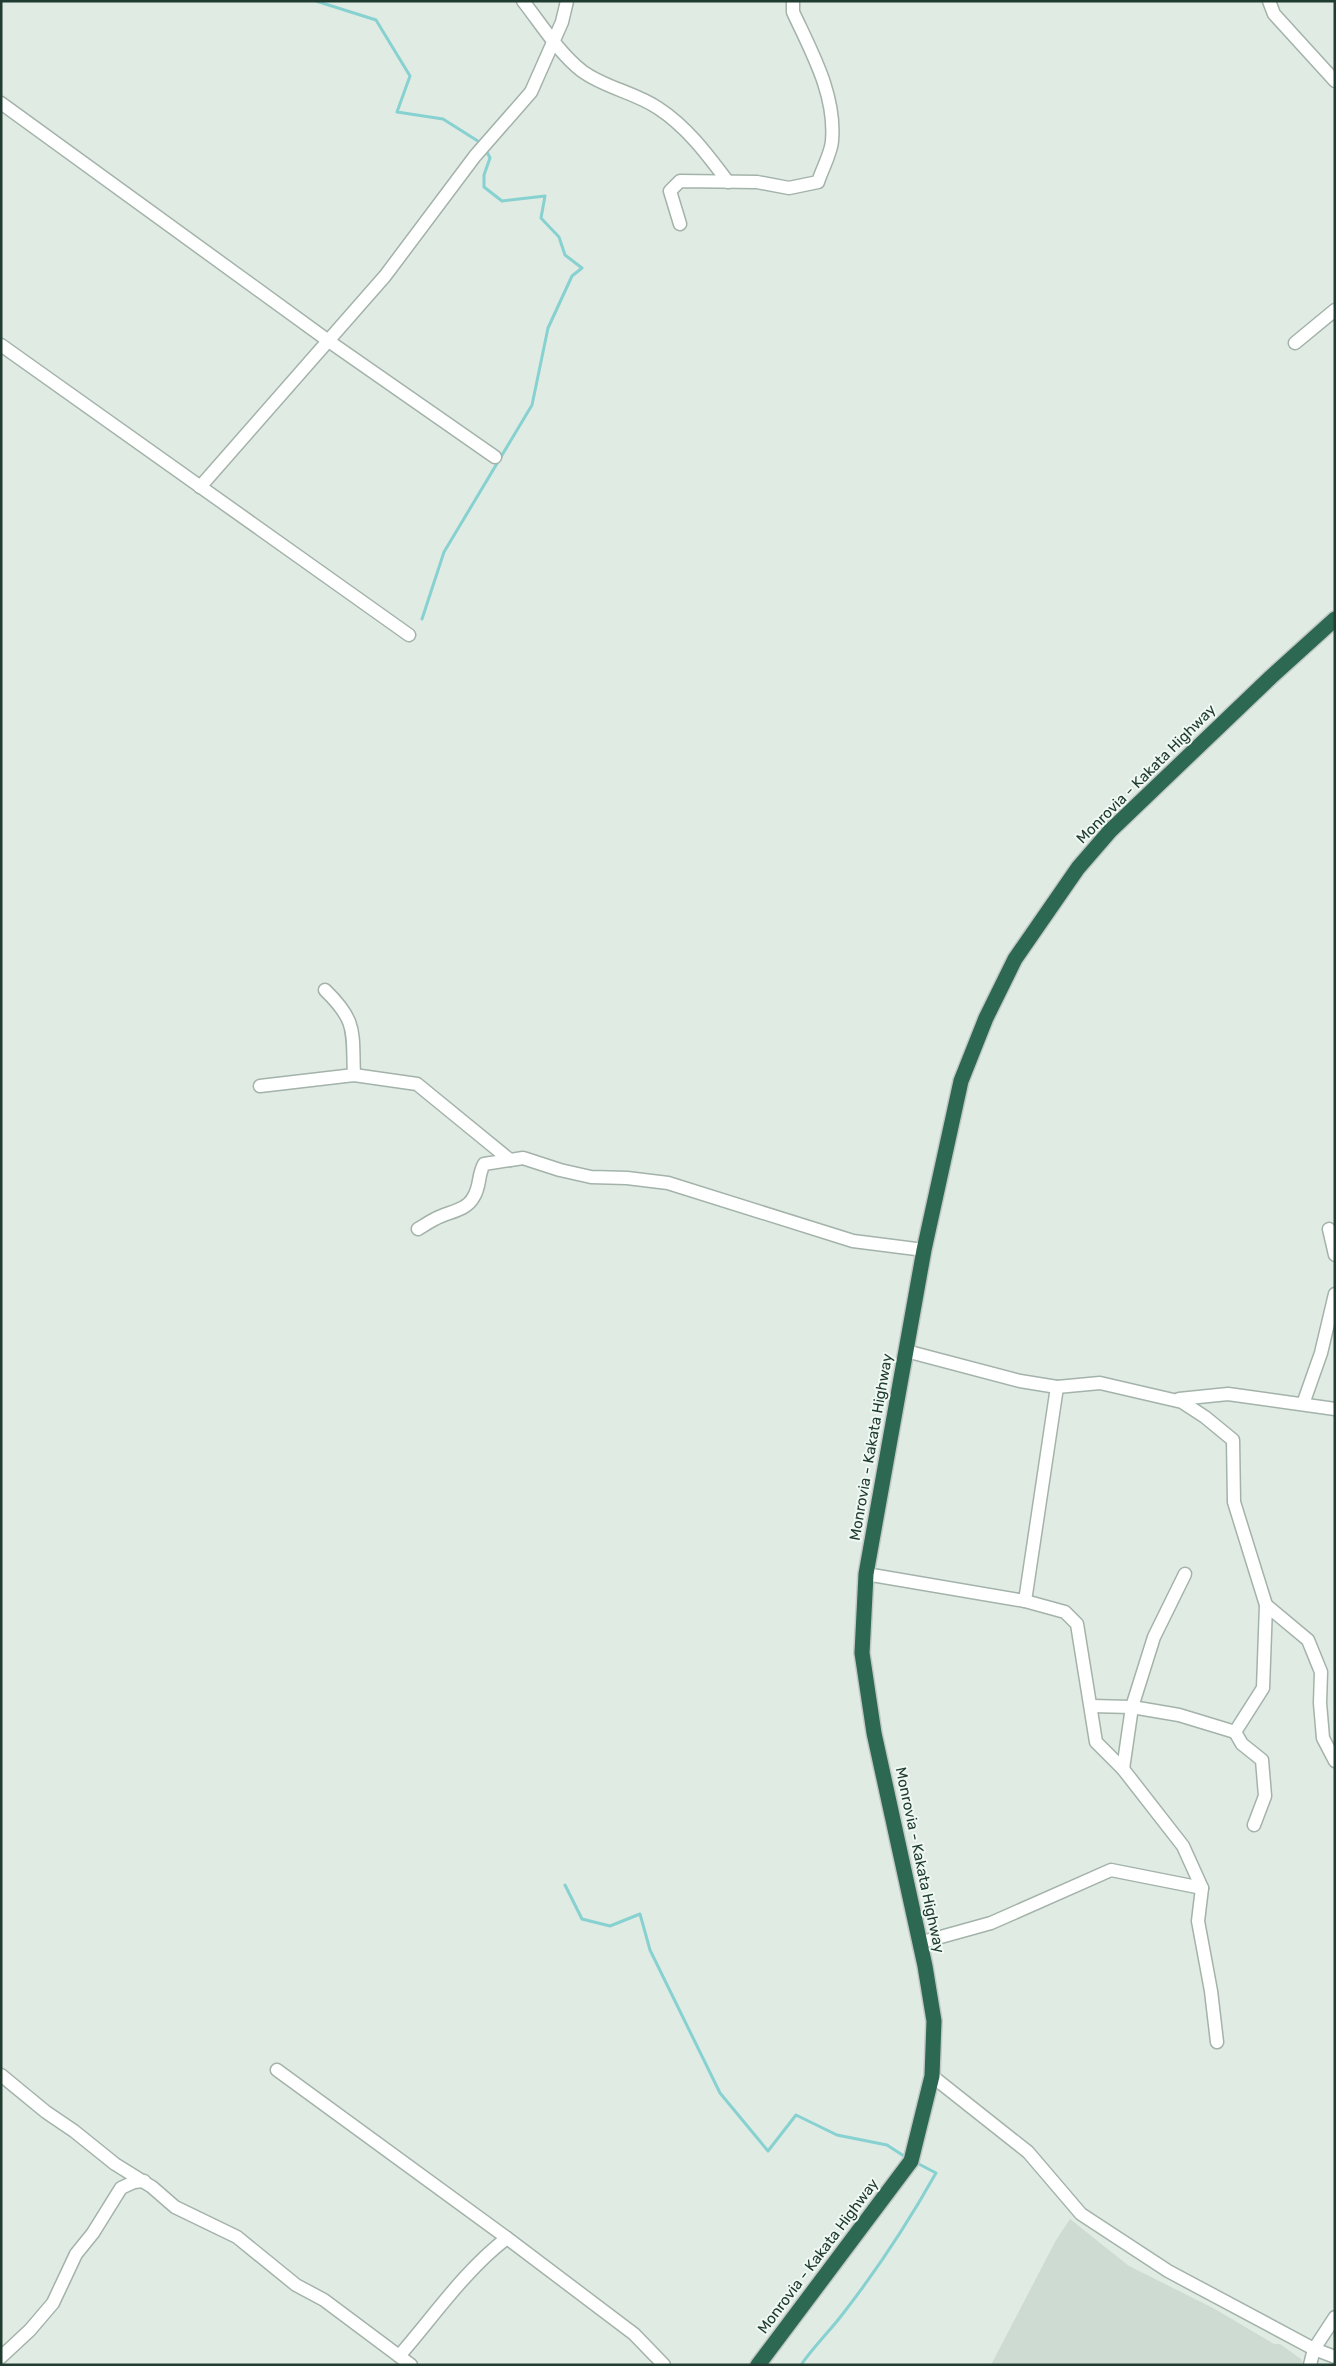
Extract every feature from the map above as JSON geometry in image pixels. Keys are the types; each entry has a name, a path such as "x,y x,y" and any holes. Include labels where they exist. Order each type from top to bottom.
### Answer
{"highway":[{"name":"Monrovia - Kakata Highway","path":"758,2365 911,2161 932,2076 934,2021 874,1734 862,1654 866,1574 924,1250 960,1082 986,1018 1016,959 1078,868 1110,831 1271,676 1335,619"}],"street":[{"path":"523,1 554,41 580,69 600,82 657,107 692,135 728,182"},
{"path":"200,487 330,342 386,276 475,156 531,92 542,62 554,41 567,1"},
{"path":"680,224 670,191 680,182 757,182 789,188 818,182 832,143 830,111 823,77 793,12 793,1"},
{"path":"1269,1 1274,14 1335,81"},
{"path":"1,103 330,342 494,457"},
{"path":"1295,342 1335,310"},
{"path":"1,346 409,636"},
{"path":"326,990 344,1008 352,1025 354,1075"},
{"path":"260,1086 354,1075 417,1084 510,1160"},
{"path":"418,1229 435,1219 462,1208 472,1200 478,1188 478,1175 484,1164 523,1158 560,1170 591,1177 627,1178 668,1183 854,1241 924,1250"},
{"path":"1329,1229 1335,1255"},
{"path":"1303,1404 1321,1353 1335,1294"},
{"path":"906,1351 1020,1381 1057,1387 1100,1383 1182,1402 1205,1417 1233,1440 1234,1502 1266,1605 1263,1688 1235,1732"},
{"path":"1025,1601 1057,1387"},
{"path":"1179,1399 1228,1394 1335,1409"},
{"path":"866,1574 1025,1601 1065,1612 1077,1624 1096,1742 1123,1769 1183,1846 1202,1888 1198,1921 1217,2042"},
{"path":"1123,1769 1132,1707 1154,1637 1185,1574"},
{"path":"1266,1605 1308,1640 1321,1672 1320,1703 1323,1738 1335,1761"},
{"path":"1091,1706 1132,1707 1179,1715 1235,1732 1242,1744 1262,1760 1265,1796 1254,1825"},
{"path":"919,1943 991,1923 1111,1870 1202,1888"},
{"path":"277,2070 507,2238 634,2334 664,2365"},
{"path":"1,2075 115,2164 144,2181 175,2207 237,2237 296,2285 324,2300 411,2365"},
{"path":"932,2076 1028,2152 1082,2214 1168,2271 1314,2349 1335,2357"},
{"path":"1,2358 53,2302 76,2254 93,2233 120,2188 134,2182 144,2181"},
{"path":"400,2356 432,2314 492,2249 507,2238"},
{"path":"1310,2365 1314,2349 1335,2317"}],"shaded area":[{"path":"1070,2219 1129,2266 1215,2309 1274,2344 1280,2344 1301,2359 1304,2365 991,2365 1056,2240"}],"waterway":[{"path":"316,1 376,20 410,76 397,112 443,119 481,143"},
{"path":"422,619 444,552 532,405 548,328 572,276 582,268 565,255 559,237 541,218 545,196 502,201 484,187 484,175 490,158 486,150"},
{"path":"565,1885 582,1919 610,1926 640,1914 650,1950 720,2093 768,2151 796,2115 837,2135 887,2145 907,2158"},
{"path":"801,2365 840,2318 882,2261 936,2173 915,2162"}]}
